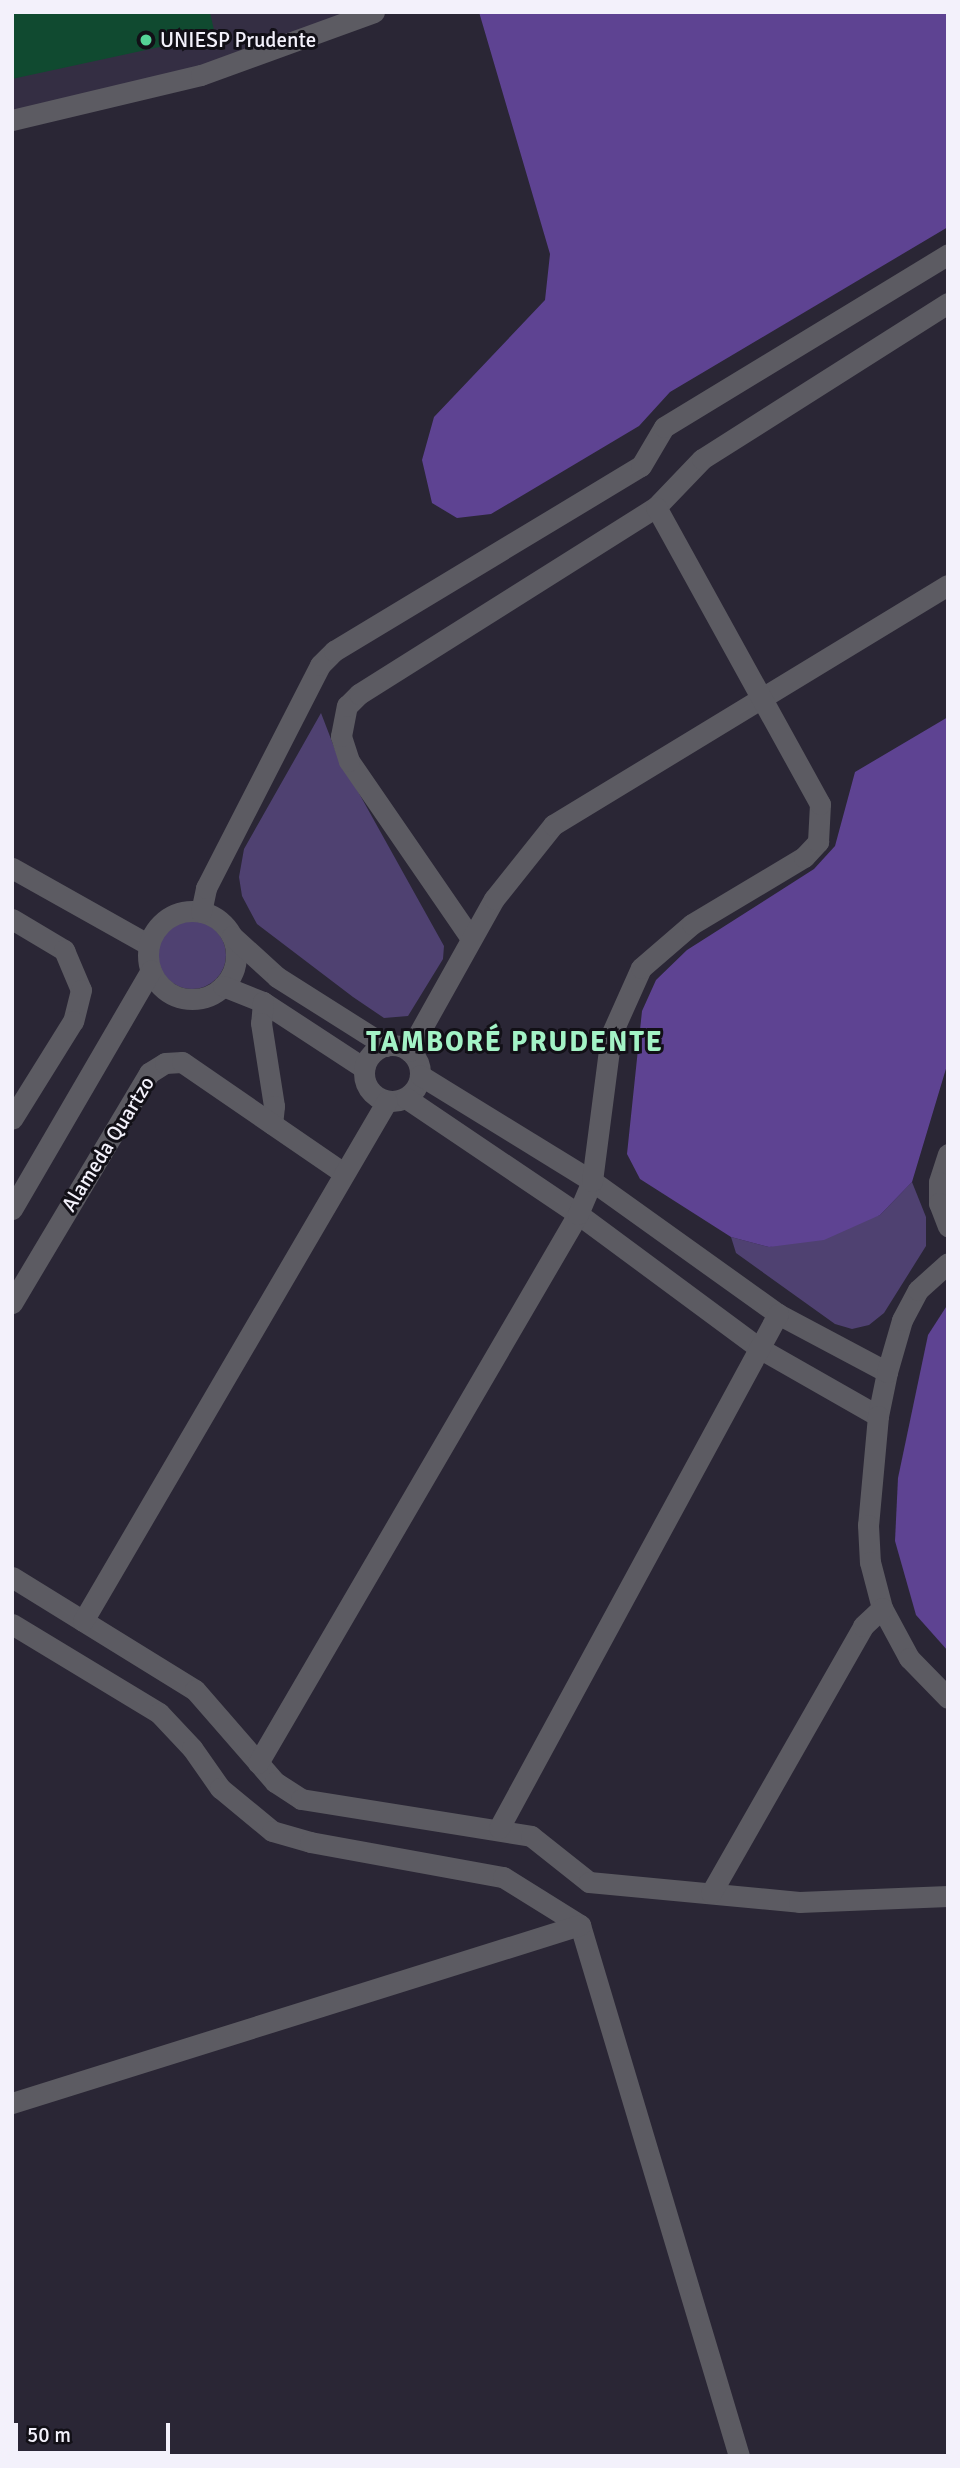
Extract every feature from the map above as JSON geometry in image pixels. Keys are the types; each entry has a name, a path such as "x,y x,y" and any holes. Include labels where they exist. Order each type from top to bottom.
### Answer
{"street":[{"path":"12,120 201,75 374,12"},
{"path":"201,912 206,888 313,677 334,651 641,466 664,427 948,254"},
{"path":"470,937 349,761 341,737 347,706 359,694 656,507 702,459 948,303"},
{"path":"258,1763 578,1214 592,1181 611,1035 641,968 692,924 804,857 818,842 820,804 656,507"},
{"path":"409,1051 470,937 494,899 553,825 762,701 948,585"},
{"path":"12,868 149,945"},
{"path":"12,1209 150,970 149,945 162,922 174,915 201,912 224,925 232,936 277,977 386,1046 409,1051"},
{"path":"12,919 64,950 74,969 80,990 73,1021 12,1119"},
{"path":"150,970 169,992 183,998 204,996 223,986 236,962 232,936"},
{"path":"223,986 263,1002 364,1068"},
{"path":"263,1002 261,1023 274,1106 272,1124"},
{"path":"386,1046 372,1054 364,1068 369,1089 396,1100 578,1214 759,1348 878,1416"},
{"path":"409,1051 420,1075 592,1181 778,1314 887,1372"},
{"name":"Alameda Quartzo","path":"12,1303 149,1073 165,1063 182,1062 342,1172"},
{"path":"83,1621 342,1172 396,1100 420,1075"},
{"path":"948,1154 939,1182 940,1203 948,1226"},
{"path":"948,1263 918,1290 902,1320 878,1416 868,1525 870,1562 882,1608 909,1658 948,1698"},
{"path":"499,1828 778,1314"},
{"path":"12,1577 195,1690 258,1763 300,1799 499,1828 543,1843 590,1882 799,1902 948,1896"},
{"path":"711,1893 863,1626 882,1608"},
{"path":"12,1623 159,1713 192,1748 220,1788 272,1831 310,1842 503,1877 580,1926 739,2456"},
{"path":"12,2103 580,1926"}],"shaded area":[{"name":"UNIESP Prudente","path":"12,12 356,12 201,68 12,113"},
{"path":"479,12 948,12 948,227 670,392 639,426 491,514 457,518 432,503 422,460 434,417 545,300 550,254"},
{"path":"321,713 336,752 444,946 443,959 408,1016 384,1018 353,997 257,924 242,896 239,877 244,849"},
{"path":"948,717 948,1062 912,1182 880,1215 824,1240 769,1247 731,1237 640,1179 627,1154 642,1011 656,980 687,950 814,869 835,846 855,772"},
{"path":"185,921 199,921 211,926 221,936 226,955 221,974 211,984 199,989 185,989 173,984 163,974 158,962 158,948 163,936 173,926"},
{"path":"912,1182 926,1217 926,1246 884,1313 869,1325 852,1329 835,1324 736,1253 731,1237 769,1247 880,1215"},
{"path":"948,1304 948,1651 916,1615 895,1541 898,1478 928,1335"}],"building":[{"path":"12,12 210,12 215,35 12,79"}],"place":[{"name":"UNIESP Prudente","path":"146,40"}],"district":[{"name":"TAMBORÉ PRUDENTE","path":"515,1042"}]}
